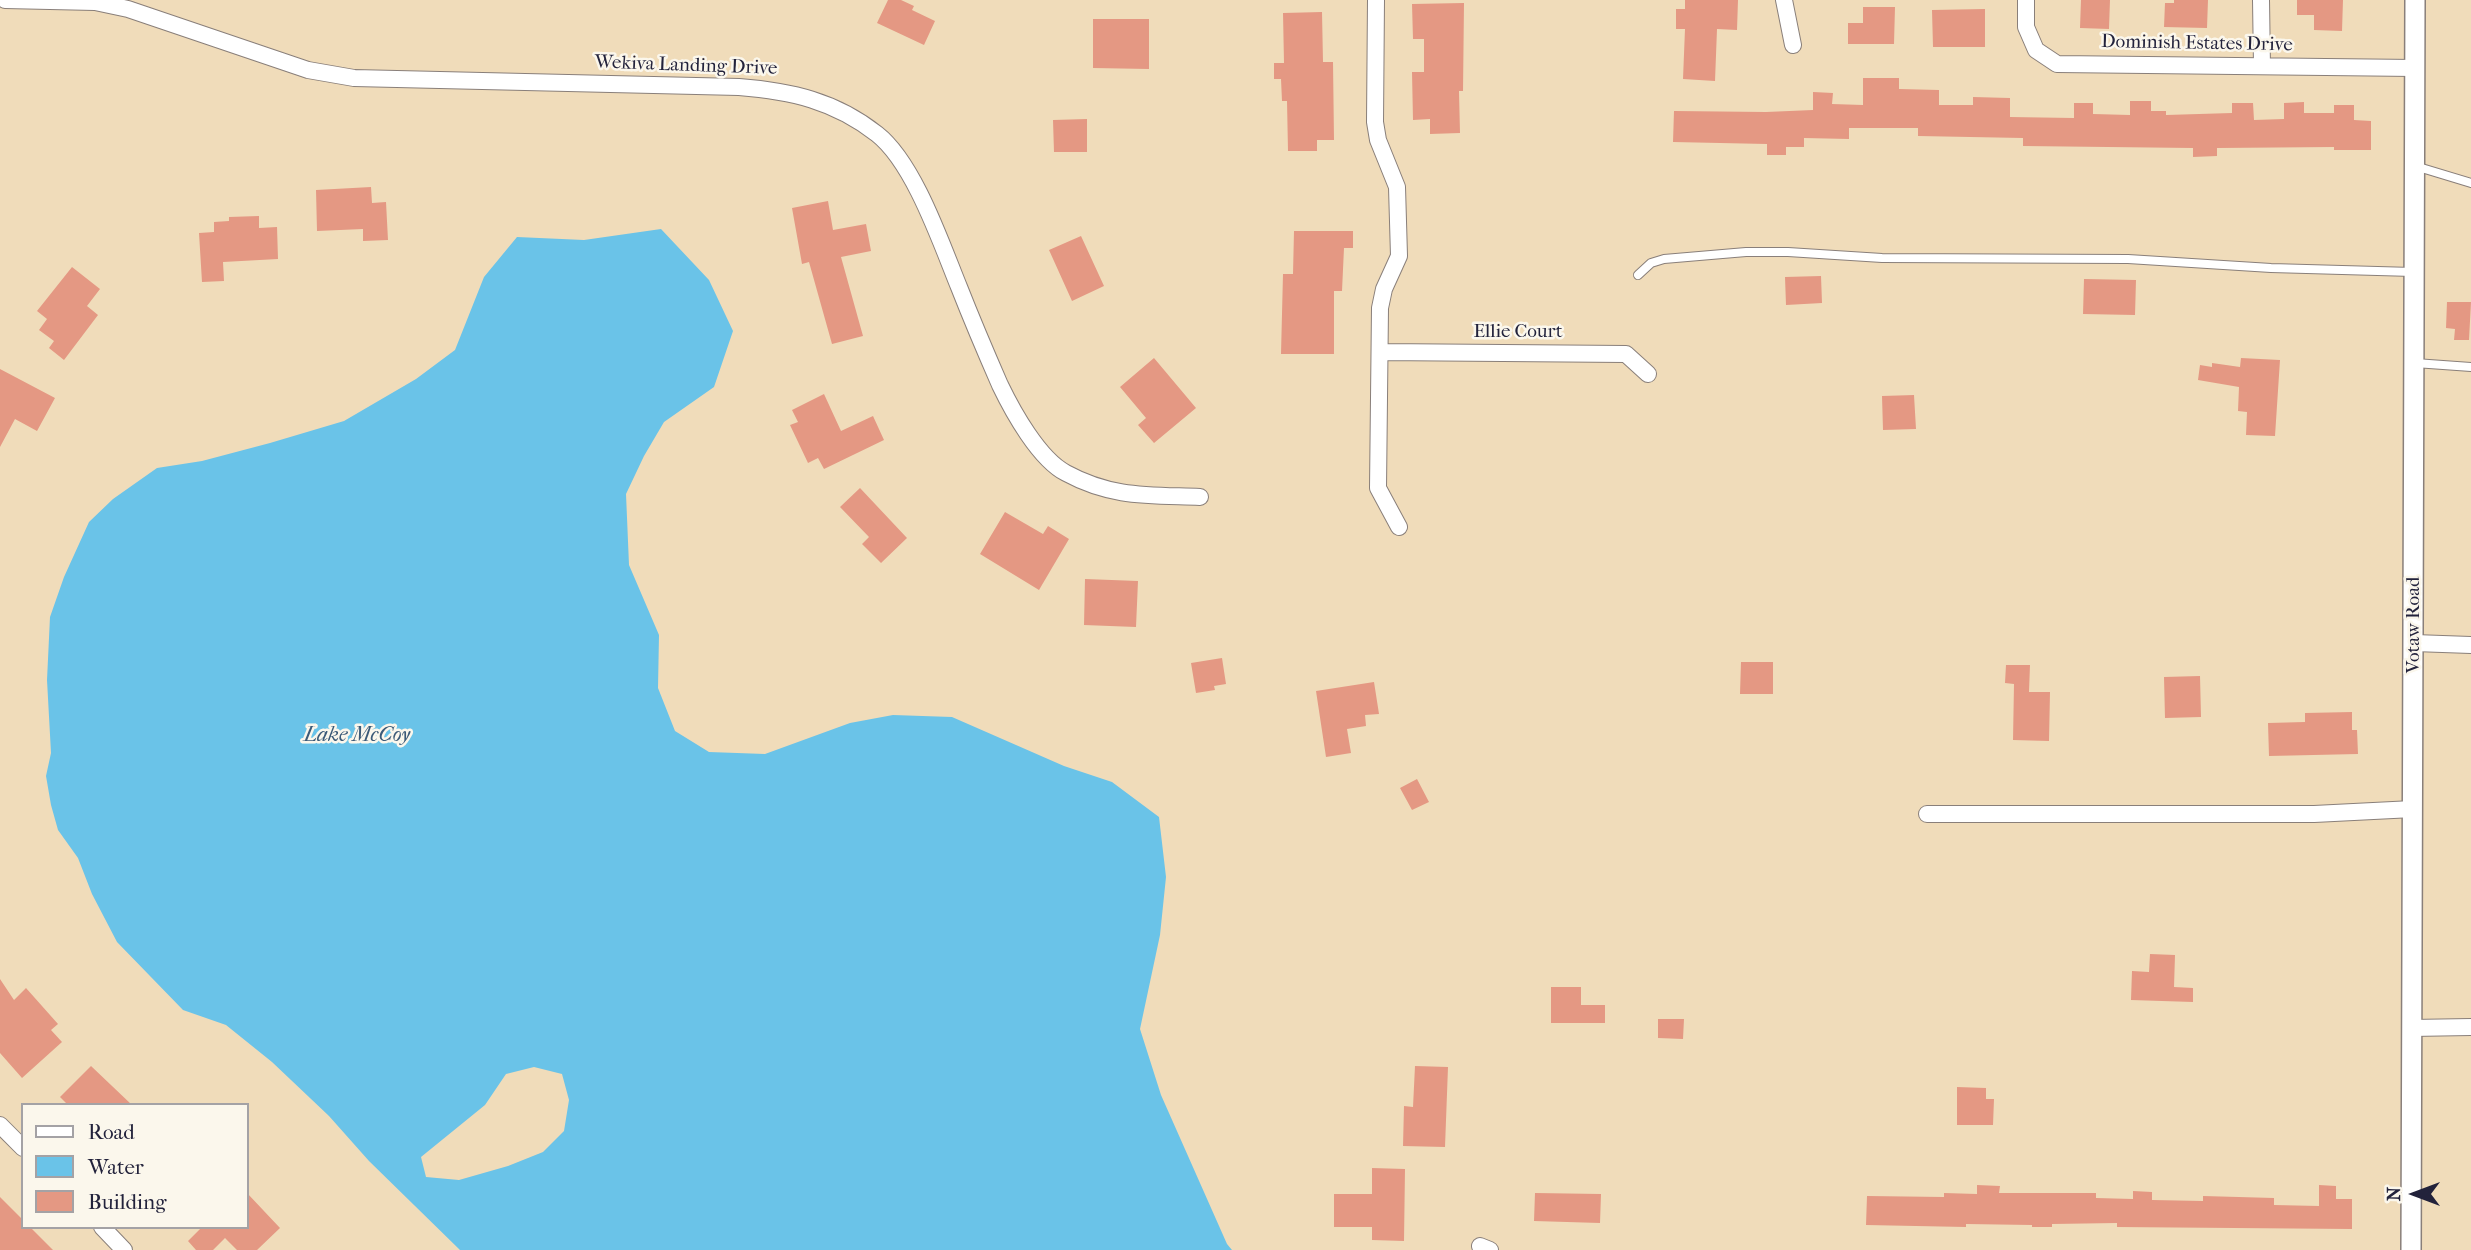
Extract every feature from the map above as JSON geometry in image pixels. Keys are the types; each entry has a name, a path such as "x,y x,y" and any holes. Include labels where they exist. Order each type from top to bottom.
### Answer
{"street":[{"name":"Wekiva Landing Drive","path":"5,0 95,2 128,9 309,70 354,78 739,87 794,93 836,108 877,134 898,155 934,224 983,346 1009,402 1035,444 1063,472 1102,490 1200,497"},
{"path":"1376,0 1375,122 1378,140 1397,187 1399,256 1384,289 1380,307 1378,488 1399,527"},
{"path":"1784,0 1793,46"},
{"name":"Dominish Estates Drive","path":"2026,0 2026,27 2036,50 2057,64 2414,68"},
{"path":"2261,0 2262,66"},
{"name":"Votaw Road","path":"2411,1250 2415,0"},
{"name":"Ellie Court","path":"1380,352 1626,354 1648,374"},
{"path":"2414,643 2471,645"},
{"path":"1927,814 2314,814 2413,809"},
{"path":"2411,1028 2471,1027"},
{"path":"0,1125 21,1146"},
{"path":"104,1229 124,1250"}],"lane":[{"path":"2414,166 2471,183"},
{"path":"1638,275 1651,263 1664,259 1746,252 1882,258 2128,259 2271,268 2414,272"},
{"path":"2414,363 2471,367"}],"water":[{"name":"Lake McCoy","path":"661,229 709,280 733,331 714,387 664,422 626,494 629,565 659,635 658,688 675,731 709,752 765,754 850,723 893,715 952,717 1064,766 1112,782 1159,817 1166,877 1160,935 1140,1029 1161,1095 1232,1250 460,1250 369,1161 329,1116 272,1062 226,1025 183,1010 117,942 92,894 78,858 58,830 46,776 51,753 47,680 50,617 64,577 89,522 113,499 157,468 202,461 344,421 416,379 455,350 484,277 517,237 584,240","holes":["534,1067 562,1074 569,1100 564,1131 543,1152 508,1166 459,1180 426,1177 421,1157 485,1105 506,1074"]}],"building":[{"path":"888,0 901,0 914,6 912,10 935,21 924,45 877,23"},
{"path":"1685,0 1738,0 1737,30 1717,29 1715,81 1683,79 1685,29 1676,29 1676,9 1685,9"},
{"path":"2081,0 2110,0 2109,29 2080,28"},
{"path":"2174,0 2208,0 2207,28 2164,27 2165,3 2174,3"},
{"path":"2297,0 2343,0 2342,31 2314,30 2314,15 2297,15"},
{"path":"1464,3 1463,91 1459,91 1460,133 1430,134 1430,119 1413,120 1412,72 1424,72 1424,39 1413,39 1412,4"},
{"path":"1863,7 1895,7 1894,44 1848,44 1848,23 1863,23"},
{"path":"1985,9 1985,47 1933,47 1932,10"},
{"path":"1322,12 1323,62 1333,62 1334,140 1317,140 1317,151 1288,151 1287,101 1282,101 1281,79 1274,79 1274,63 1284,63 1283,13"},
{"path":"1093,19 1149,19 1149,69 1093,68"},
{"path":"1863,78 1899,78 1899,89 1939,90 1939,105 1973,105 1973,97 2010,98 2010,117 2074,118 2074,103 2093,103 2093,114 2130,115 2130,101 2151,101 2151,111 2166,111 2166,115 2232,113 2232,103 2253,103 2254,120 2284,119 2284,103 2304,102 2304,113 2334,113 2334,105 2354,105 2354,120 2371,121 2371,150 2334,150 2334,147 2217,148 2217,156 2193,157 2193,148 2023,146 2023,138 1918,136 1918,128 1849,128 1849,139 1804,138 1804,147 1786,147 1786,155 1767,155 1767,144 1673,142 1674,111 1813,110 1813,92 1833,93 1832,104 1863,105"},
{"path":"1087,119 1087,152 1054,152 1053,120"},
{"path":"371,187 372,203 386,202 388,240 363,241 363,229 317,231 316,190"},
{"path":"828,201 833,230 866,224 871,251 841,257 863,336 832,344 809,262 802,264 792,208"},
{"path":"259,216 259,228 277,227 278,259 223,262 224,281 202,282 199,233 214,232 214,222 229,221 229,217"},
{"path":"1294,231 1353,231 1353,248 1344,248 1342,291 1334,291 1334,354 1281,354 1283,274 1293,274"},
{"path":"1081,236 1104,286 1072,301 1049,250"},
{"path":"72,267 100,289 87,306 98,315 64,360 49,348 54,341 39,330 47,319 37,311"},
{"path":"1821,276 1822,303 1786,305 1785,277"},
{"path":"2084,279 2136,280 2135,315 2083,314"},
{"path":"2447,302 2471,302 2469,340 2454,340 2455,329 2446,328"},
{"path":"1154,358 1196,408 1154,443 1138,425 1146,418 1120,387"},
{"path":"2241,358 2280,360 2275,436 2246,435 2247,412 2238,411 2239,387 2198,380 2200,365 2212,367 2212,363 2240,367"},
{"path":"0,369 55,398 37,431 15,419 0,447"},
{"path":"824,394 841,431 873,416 884,440 824,469 818,458 808,463 790,425 798,422 792,410"},
{"path":"1914,395 1916,429 1883,430 1882,396"},
{"path":"860,488 907,538 881,563 862,544 869,537 840,507"},
{"path":"1005,512 1043,534 1048,526 1069,539 1039,590 980,554"},
{"path":"1085,579 1138,581 1136,627 1084,625"},
{"path":"1222,658 1226,684 1214,686 1215,690 1196,693 1191,663"},
{"path":"1741,662 1773,662 1773,694 1740,694"},
{"path":"2006,665 2030,665 2029,692 2050,692 2049,741 2013,740 2014,684 2005,683"},
{"path":"2200,676 2201,717 2165,718 2164,677"},
{"path":"1374,682 1379,714 1365,715 1366,726 1347,729 1351,753 1326,757 1316,691"},
{"path":"2352,712 2352,730 2357,730 2358,754 2269,756 2268,723 2305,722 2305,713"},
{"path":"1417,779 1429,802 1412,810 1400,788"},
{"path":"2150,954 2175,955 2174,987 2193,988 2193,1002 2131,1000 2132,971 2149,972"},
{"path":"0,979 14,1000 26,988 58,1024 51,1030 62,1042 22,1078 0,1053"},
{"path":"1551,987 1581,987 1581,1005 1605,1005 1605,1023 1551,1023"},
{"path":"1658,1019 1684,1019 1683,1039 1658,1038"},
{"path":"91,1066 130,1103 66,1103 60,1097"},
{"path":"1415,1066 1448,1067 1445,1147 1403,1146 1404,1106 1413,1107"},
{"path":"1957,1087 1986,1088 1986,1099 1994,1099 1993,1125 1957,1125"},
{"path":"1372,1168 1405,1169 1404,1241 1372,1240 1372,1227 1334,1227 1334,1194 1372,1194"},
{"path":"1977,1185 2000,1186 1999,1193 2096,1193 2096,1198 2133,1199 2133,1191 2152,1192 2152,1200 2203,1201 2203,1196 2274,1198 2274,1205 2319,1206 2319,1185 2336,1186 2336,1199 2352,1199 2352,1229 2117,1227 2117,1223 2052,1224 2052,1227 1866,1225 1867,1196 1944,1197 1944,1193 1977,1194"},
{"path":"1535,1193 1601,1194 1600,1223 1534,1221"},
{"path":"248,1194 280,1228 257,1250 237,1250 225,1238 213,1250 196,1250 188,1241 200,1229 248,1229"},
{"path":"0,1197 21,1218 21,1229 32,1229 53,1250 0,1250"}]}
